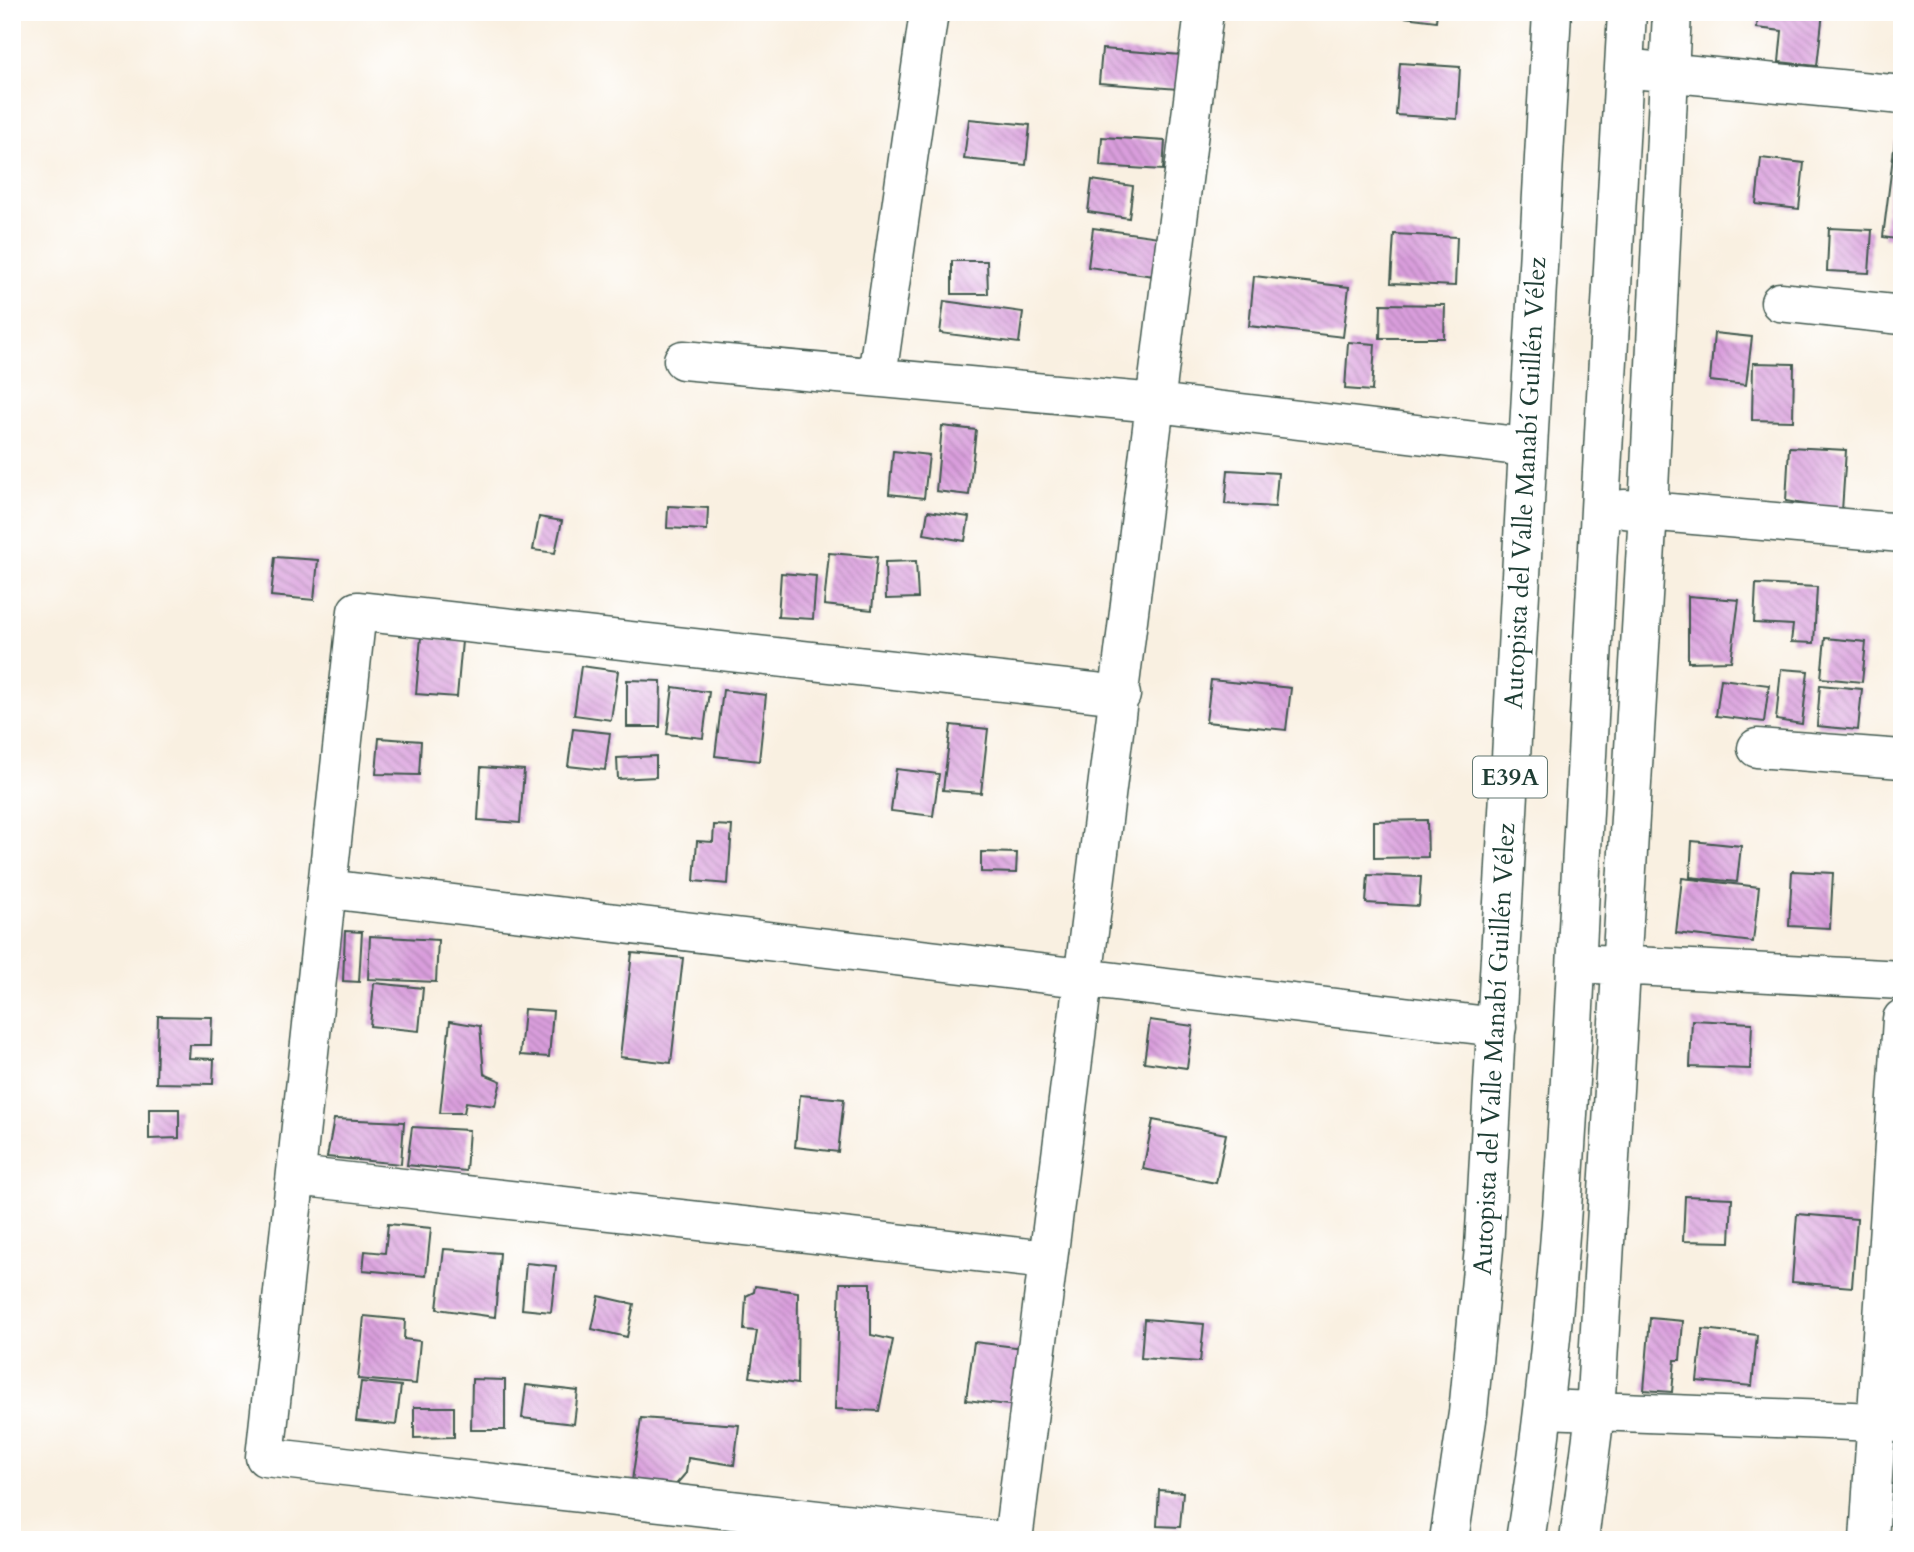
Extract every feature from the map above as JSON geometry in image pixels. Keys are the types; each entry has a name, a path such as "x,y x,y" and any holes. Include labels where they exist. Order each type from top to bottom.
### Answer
{"street":[{"path":"877,376 929,12"},
{"path":"1013,1540 1121,695 1204,12"},
{"name":"Autopista del Valle Manabí Guillén Vélez","path":"1449,1540 1468,1413 1484,1248 1552,12"},
{"name":"E39A","path":"1525,1540 1544,1409 1556,1287 1576,963 1626,12"},
{"path":"1579,1540 1595,1413 1648,511 1672,12"},
{"path":"1623,69 1902,95"},
{"path":"1780,302 1902,315"},
{"path":"683,360 1156,403 1526,447"},
{"path":"1601,507 1902,533"},
{"path":"994,1540 265,1457 357,611 1121,695"},
{"path":"1757,748 1902,759"},
{"path":"327,889 1497,1027"},
{"path":"1576,963 1902,980"},
{"path":"1869,1540 1889,1423 1902,1019"},
{"path":"296,1176 1047,1260"},
{"path":"1544,1409 1889,1423"}],"building":[{"path":"1397,12 1437,12 1436,21 1397,16"},
{"path":"1758,12 1823,12 1817,66 1779,62 1782,31 1757,28"},
{"path":"1102,49 1195,56 1192,90 1099,83"},
{"path":"1400,63 1460,67 1457,119 1396,115"},
{"path":"969,119 1030,125 1026,165 964,159"},
{"path":"1102,137 1165,141 1163,170 1100,166"},
{"path":"1895,141 1902,142 1902,240 1883,237"},
{"path":"1761,158 1804,163 1799,209 1756,204"},
{"path":"1092,180 1133,186 1129,218 1088,212"},
{"path":"1093,228 1174,239 1169,278 1088,267"},
{"path":"1829,228 1872,230 1869,273 1827,271"},
{"path":"1394,234 1457,237 1455,286 1391,283"},
{"path":"952,261 987,261 988,294 952,294"},
{"path":"1254,276 1349,287 1343,337 1249,326"},
{"path":"944,301 1023,312 1019,343 940,333"},
{"path":"1381,304 1445,305 1444,338 1380,338"},
{"path":"1714,333 1752,337 1746,385 1710,381"},
{"path":"1348,342 1375,344 1372,391 1345,389"},
{"path":"1753,363 1794,364 1793,421 1752,420"},
{"path":"942,426 976,430 969,495 936,491"},
{"path":"1789,447 1846,450 1842,511 1786,501"},
{"path":"893,451 929,455 924,498 889,494"},
{"path":"1228,470 1278,473 1275,507 1225,504"},
{"path":"668,506 708,508 707,530 667,528"},
{"path":"928,511 969,517 965,541 924,534"},
{"path":"539,517 562,521 555,553 533,550"},
{"path":"829,553 877,557 872,610 824,605"},
{"path":"275,557 318,560 314,600 271,596"},
{"path":"916,561 918,598 886,599 885,562"},
{"path":"781,573 816,576 813,619 778,617"},
{"path":"1756,584 1817,587 1814,643 1791,642 1793,625 1754,623"},
{"path":"1688,596 1739,600 1731,661 1688,662"},
{"path":"421,637 462,641 457,697 416,694"},
{"path":"1825,638 1866,642 1862,682 1821,678"},
{"path":"581,666 618,671 611,720 574,715"},
{"path":"1781,669 1808,671 1802,724 1776,720"},
{"path":"1721,679 1769,685 1764,722 1716,716"},
{"path":"627,680 661,681 660,727 627,727"},
{"path":"1211,680 1291,688 1286,730 1206,722"},
{"path":"1820,685 1862,689 1858,730 1817,726"},
{"path":"673,687 709,692 703,738 667,734"},
{"path":"723,690 766,695 759,761 715,756"},
{"path":"951,725 988,729 981,793 943,790"},
{"path":"573,729 610,733 605,770 568,766"},
{"path":"379,738 421,741 419,775 376,774"},
{"path":"656,756 656,777 618,779 617,758"},
{"path":"481,767 524,770 520,823 478,820"},
{"path":"896,769 939,774 933,816 891,811"},
{"path":"1427,820 1428,857 1374,858 1374,821"},
{"path":"714,825 732,826 728,884 694,881 697,841 713,842"},
{"path":"1692,841 1741,846 1737,882 1690,877"},
{"path":"981,852 1017,853 1016,873 981,872"},
{"path":"1792,871 1833,873 1830,928 1789,926"},
{"path":"1368,875 1421,877 1419,906 1366,903"},
{"path":"1682,878 1759,887 1753,942 1676,933"},
{"path":"345,931 362,932 359,982 343,981"},
{"path":"370,936 438,940 436,982 368,979"},
{"path":"632,953 683,958 671,1063 620,1057"},
{"path":"374,983 423,988 419,1031 370,1026"},
{"path":"524,1009 553,1011 549,1057 520,1055"},
{"path":"158,1016 212,1017 211,1045 190,1045 189,1058 214,1059 213,1084 156,1083"},
{"path":"1150,1020 1193,1026 1187,1068 1144,1062"},
{"path":"1692,1020 1752,1023 1750,1069 1690,1067"},
{"path":"450,1021 480,1026 484,1074 501,1081 495,1106 466,1102 464,1113 440,1113"},
{"path":"800,1095 844,1099 838,1152 795,1147"},
{"path":"149,1109 179,1109 179,1138 149,1139"},
{"path":"334,1119 404,1122 401,1164 327,1157"},
{"path":"1153,1120 1226,1134 1216,1183 1143,1169"},
{"path":"412,1127 469,1130 466,1171 407,1165"},
{"path":"1685,1196 1732,1198 1730,1242 1683,1241"},
{"path":"1797,1214 1857,1219 1852,1287 1792,1282"},
{"path":"388,1224 431,1228 426,1276 363,1270 365,1251 385,1253"},
{"path":"444,1249 500,1253 495,1317 437,1309"},
{"path":"526,1263 556,1266 551,1312 522,1309"},
{"path":"840,1283 871,1283 871,1335 893,1340 879,1411 835,1409"},
{"path":"755,1286 798,1292 797,1384 750,1377 757,1331 744,1330 746,1296 754,1292"},
{"path":"599,1296 634,1304 627,1337 592,1329"},
{"path":"364,1316 405,1320 404,1339 420,1341 416,1384 358,1379"},
{"path":"1650,1318 1683,1321 1680,1360 1675,1360 1672,1392 1644,1390"},
{"path":"1144,1319 1204,1324 1200,1362 1141,1358"},
{"path":"1703,1329 1757,1335 1752,1386 1697,1381"},
{"path":"974,1342 1032,1349 1024,1407 966,1400"},
{"path":"472,1379 505,1380 505,1430 471,1430"},
{"path":"361,1382 401,1386 396,1425 356,1421"},
{"path":"526,1385 578,1391 574,1424 522,1418"},
{"path":"414,1407 454,1407 454,1437 414,1438"},
{"path":"641,1418 739,1425 734,1465 688,1458 686,1473 673,1488 632,1481"},
{"path":"1159,1490 1183,1492 1180,1527 1157,1526"}]}
